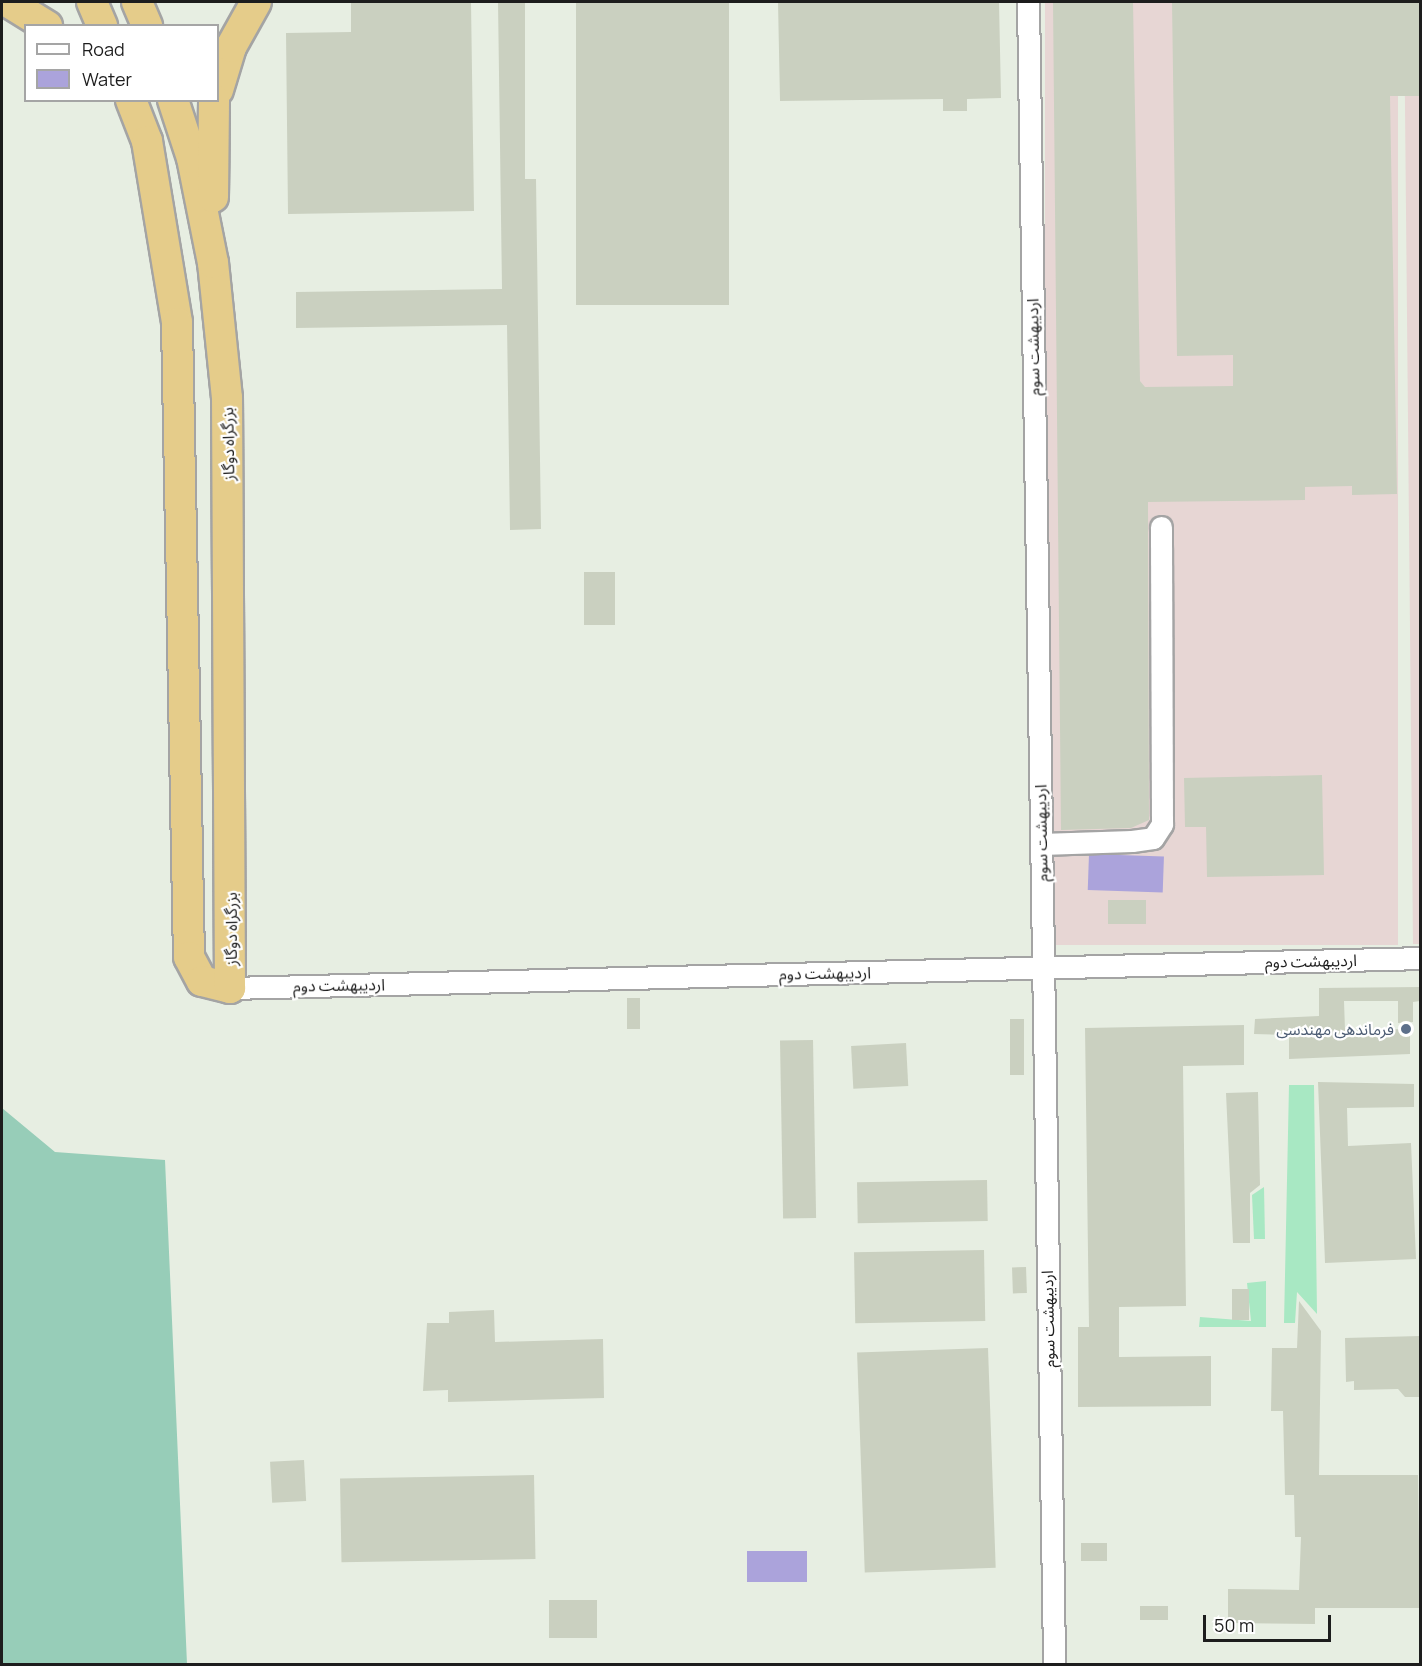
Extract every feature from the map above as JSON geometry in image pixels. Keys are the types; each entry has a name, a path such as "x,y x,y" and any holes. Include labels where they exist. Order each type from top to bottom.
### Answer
{"highway":[{"path":"8,2 44,24"},
{"path":"92,2 101,24"},
{"path":"137,2 146,24"},
{"path":"219,87 231,47 256,2"},
{"path":"110,102 162,229"},
{"name":"بزرگراه دوگاز","path":"132,102 147,141 177,323 189,957 202,981 230,988 232,593 227,398 213,263 192,158 174,102"},
{"path":"213,263 214,102"}],"street":[{"name":"اردیبهشت سوم","path":"1028,2 1054,1665"},
{"path":"1041,844 1132,841 1153,837 1162,824 1161,527"},
{"name":"اردیبهشت دوم","path":"230,988 1420,958"}],"shaded area":[{"path":"1045,2 1398,2 1398,945 1045,945"},
{"path":"1404,2 1420,2 1420,944 1413,944"}],"green space":[{"path":"1289,1085 1314,1085 1317,1314 1297,1292 1295,1323 1284,1323"},
{"path":"2,1108 55,1152 165,1160 187,1664 2,1664"},
{"path":"1264,1187 1265,1239 1254,1239 1252,1195"},
{"path":"1266,1281 1266,1327 1199,1327 1200,1317 1251,1321 1247,1283"}],"water":[{"path":"1089,854 1164,857 1163,893 1088,890"},
{"path":"747,1551 807,1551 807,1582 747,1582"}],"building":[{"path":"351,2 471,2 474,211 288,214 286,33 351,32"},
{"path":"498,2 525,2 525,179 536,179 541,529 510,530 507,325 296,328 296,292 502,289"},
{"path":"576,2 729,2 729,305 576,305"},
{"path":"778,2 999,2 1001,98 967,99 967,111 943,111 943,99 780,101"},
{"path":"1053,2 1133,2 1140,381 1145,387 1233,386 1233,355 1177,356 1172,2 1420,2 1420,96 1390,96 1397,494 1352,495 1352,486 1305,487 1305,500 1148,502 1149,820 1131,828 1061,830"},
{"path":"584,572 615,572 615,625 584,625"},
{"path":"1322,775 1324,875 1207,877 1206,827 1185,827 1184,778"},
{"path":"1108,900 1146,900 1146,924 1108,924"},
{"path":"1420,987 1420,1001 1413,1002 1413,1022 1398,1023 1398,1001 1344,1001 1345,1030 1410,1029 1410,1054 1289,1059 1289,1035 1254,1034 1255,1019 1319,1016 1319,988"},
{"path":"627,998 640,998 640,1029 627,1029"},
{"path":"1010,1019 1024,1019 1024,1075 1010,1075"},
{"path":"1244,1025 1244,1065 1183,1066 1186,1306 1119,1307 1119,1357 1211,1356 1211,1406 1078,1407 1078,1327 1089,1327 1085,1028"},
{"path":"813,1040 816,1218 783,1219 780,1041"},
{"path":"906,1043 908,1086 853,1089 851,1046"},
{"path":"1318,1082 1414,1084 1414,1107 1347,1108 1348,1146 1411,1143 1416,1259 1325,1263"},
{"path":"1258,1092 1260,1185 1250,1193 1250,1243 1233,1243 1226,1093"},
{"path":"987,1180 988,1221 858,1223 857,1182"},
{"path":"984,1250 985,1321 855,1323 854,1252"},
{"path":"1012,1267 1026,1267 1027,1293 1013,1293"},
{"path":"1232,1289 1249,1289 1249,1320 1232,1320"},
{"path":"1299,1301 1321,1331 1319,1475 1418,1475 1420,1608 1315,1608 1315,1624 1228,1623 1228,1589 1299,1590 1301,1537 1295,1537 1294,1495 1285,1495 1283,1411 1271,1411 1272,1348 1297,1348"},
{"path":"494,1310 495,1342 603,1339 604,1398 448,1402 448,1390 423,1391 427,1323 449,1323 449,1312"},
{"path":"1420,1336 1420,1397 1405,1397 1398,1389 1354,1390 1354,1381 1346,1382 1345,1338"},
{"path":"988,1348 996,1568 865,1572 857,1353"},
{"path":"304,1460 306,1501 272,1503 270,1462"},
{"path":"534,1475 535,1559 341,1562 340,1478"},
{"path":"1081,1543 1107,1543 1107,1561 1081,1561"},
{"path":"549,1600 597,1600 597,1638 549,1638"},
{"path":"1140,1606 1168,1606 1168,1620 1140,1620"}],"place":[{"name":"فرماندهی مهندسی","path":"1406,1029"}]}
